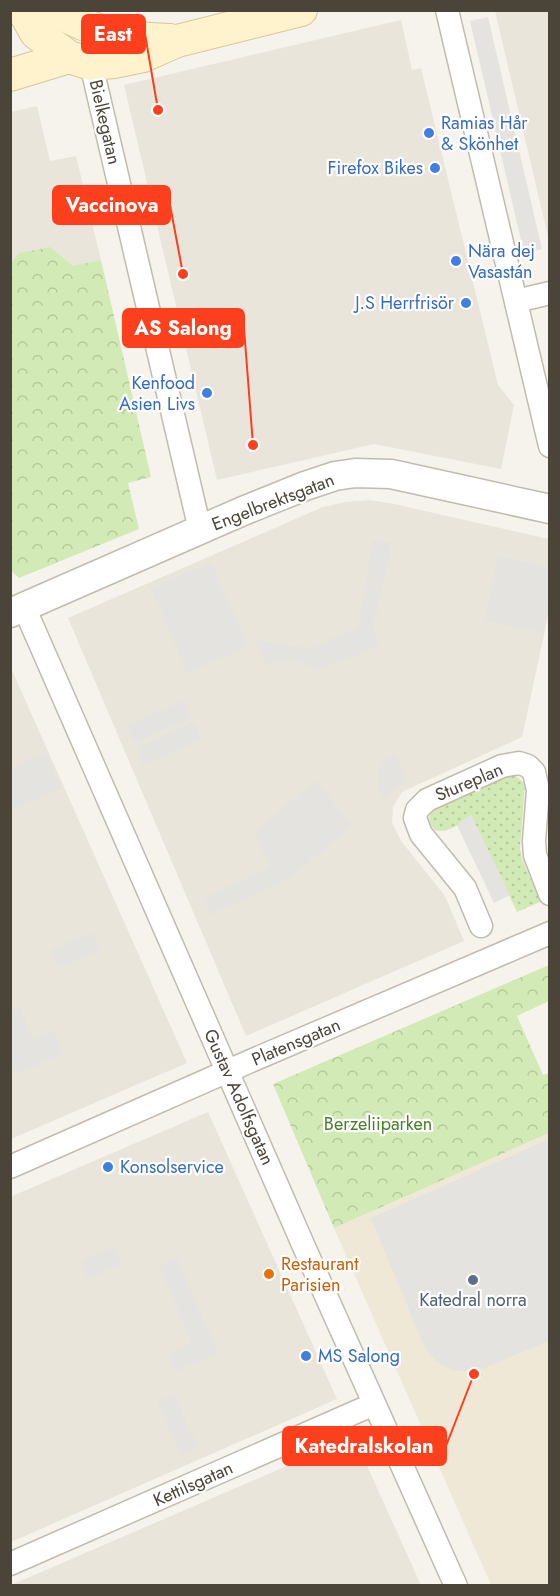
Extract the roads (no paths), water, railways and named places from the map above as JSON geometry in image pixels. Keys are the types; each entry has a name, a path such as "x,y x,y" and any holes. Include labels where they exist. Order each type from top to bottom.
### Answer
{"main road":[{"path":"22,10 36,33 80,60"},
{"path":"56,10 85,26 115,36 177,41"},
{"path":"10,75 80,60 114,62 143,56 177,41 301,10"}],"street":[{"path":"447,10 549,446"},
{"name":"Bielkegatan","path":"80,60 200,530"},
{"path":"516,301 549,293"},
{"name":"Engelbrektsgatan","path":"17,610 304,486 355,473 391,474 549,509"},
{"name":"Gustav Adolfsgatan","path":"17,610 228,1072 456,1586"},
{"name":"Stureplan","path":"482,927 465,888 417,826 415,818 417,810 427,800 502,766 519,763 528,766 534,772 538,790 535,855 549,894"},
{"name":"Platensgatan","path":"10,1167 549,933"},
{"name":"Kettilsgatan","path":"10,1564 374,1404"}],"place":[{"name":"East","path":"158,110"},
{"name":"Ramias Hår & Skönhet","path":"429,133"},
{"name":"Firefox Bikes","path":"435,168"},
{"name":"Nära dej Vasastán","path":"456,261"},
{"name":"Vaccinova","path":"183,274"},
{"name":"J.S Herrfrisör","path":"466,303"},
{"name":"Kenfood Asien Livs","path":"207,393"},
{"name":"AS Salong","path":"253,445"},
{"name":"Konsolservice","path":"108,1167"},
{"name":"Restaurant Parisien","path":"269,1274"},
{"name":"Katedral norra","path":"473,1280"},
{"name":"MS Salong","path":"306,1356"},
{"name":"Katedralskolan","path":"474,1374"}],"park label":[{"name":"Berzeliiparken","path":"378,1124"}]}
